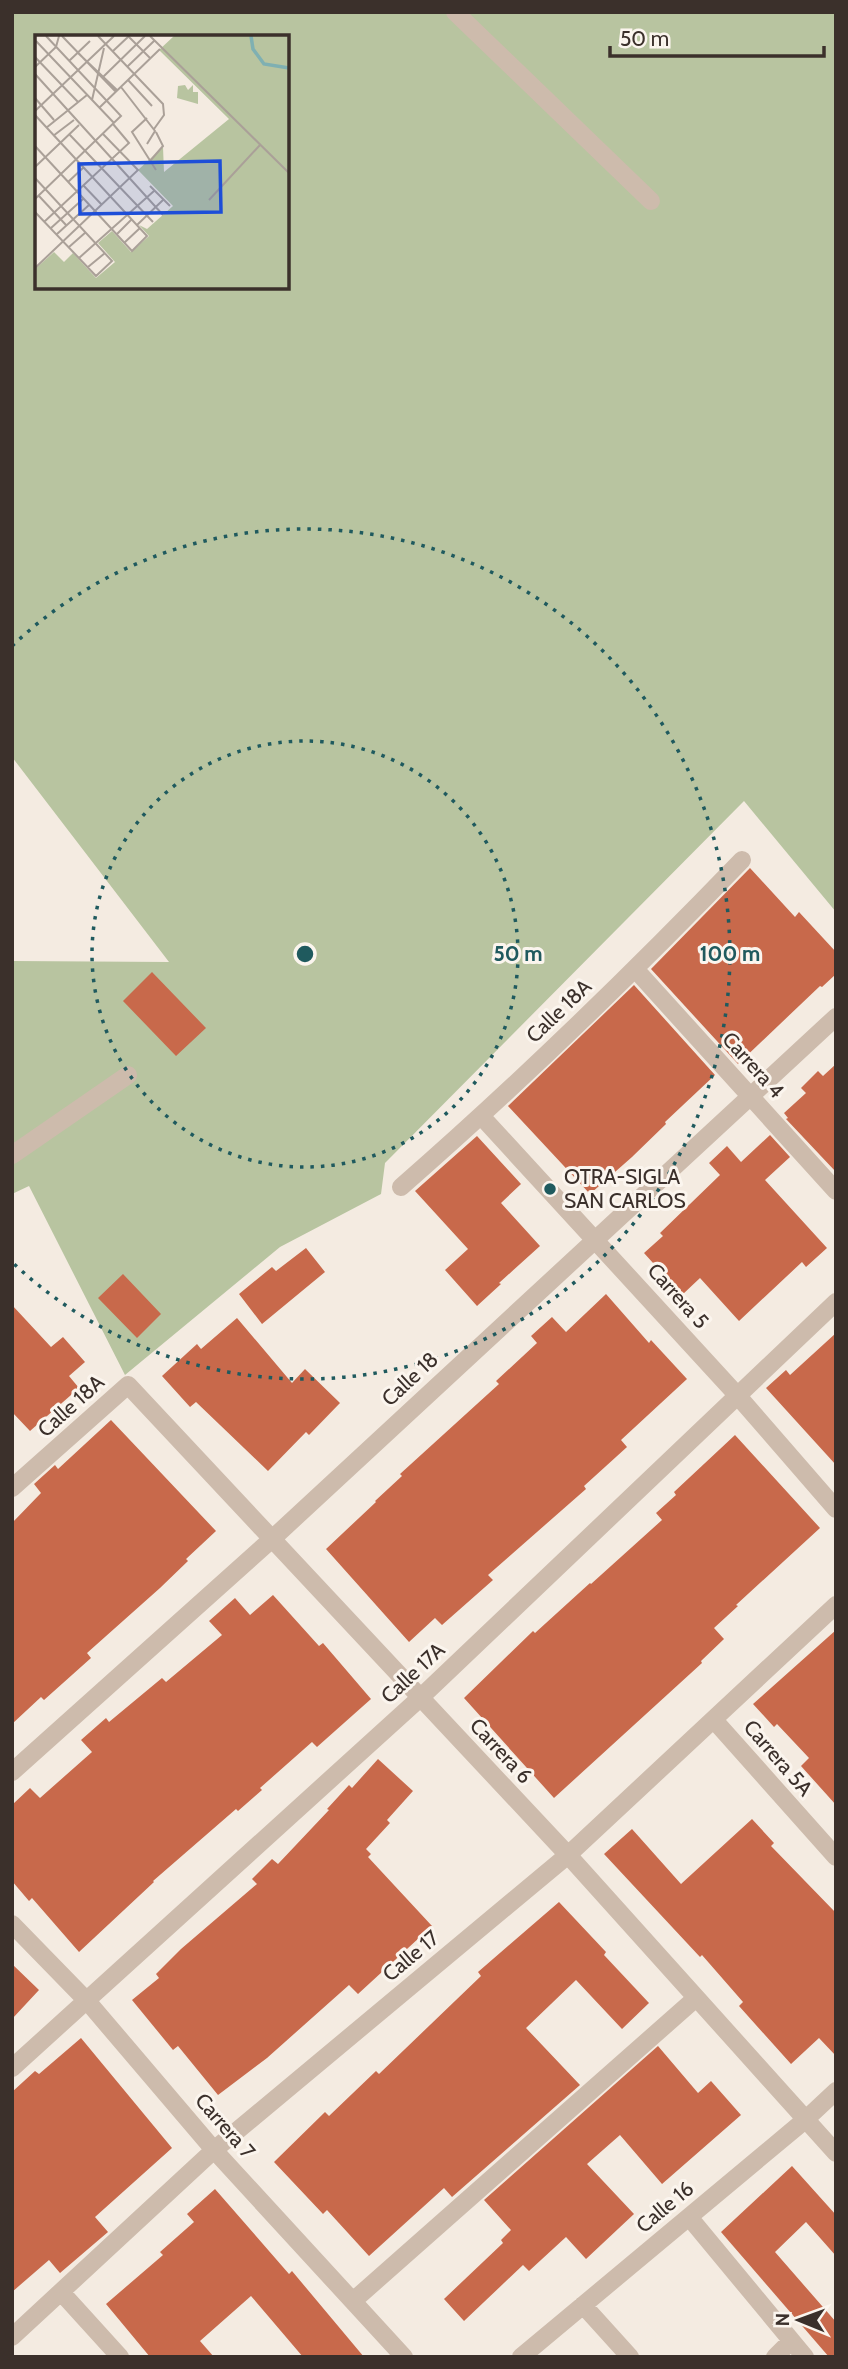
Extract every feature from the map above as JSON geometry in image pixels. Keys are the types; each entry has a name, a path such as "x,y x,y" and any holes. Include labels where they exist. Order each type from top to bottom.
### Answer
{"street":[{"path":"455,12 650,201"},
{"name":"Calle 18A","path":"401,1187 482,1117 636,970 742,860"},
{"name":"Carrera 4","path":"636,970 836,1191"},
{"name":"Calle 18","path":"12,1772 271,1539 836,1017"},
{"path":"12,1154 128,1075"},
{"name":"Carrera 5","path":"482,1117 596,1238 836,1509"},
{"name":"Calle 17A","path":"12,2068 88,2002 420,1698 836,1301"},
{"name":"Calle 18A","path":"12,1488 128,1385"},
{"name":"Carrera 6","path":"128,1385 568,1854 836,2152"},
{"name":"Calle 17","path":"12,2337 214,2150 568,1854 836,1605"},
{"name":"Carrera 5A","path":"714,1720 836,1857"},
{"name":"Carrera 7","path":"12,1924 88,2002 214,2150 404,2357"},
{"path":"353,2301 696,1998"},
{"name":"Calle 16","path":"521,2357 805,2120 836,2091"},
{"path":"689,2217 805,2357"},
{"path":"61,2292 120,2357"},
{"path":"583,2305 630,2357"},
{"path":"775,2357 792,2342"}],"green space":[{"path":"12,12 836,12 836,912 744,801 385,1163 381,1194 280,1247 125,1375 29,1186 12,1194 12,961 169,962 12,757"}],"building":[{"path":"750,868 795,917 799,912 836,952 836,974 738,1064 651,969"},
{"path":"152,972 206,1028 176,1056 123,1001"},
{"path":"634,985 715,1075 632,1157 590,1194 508,1106"},
{"path":"836,1064 836,1172 786,1119 788,1118 784,1113 806,1093 801,1088 818,1071 823,1076"},
{"path":"770,1135 790,1157 765,1180 827,1248 806,1267 802,1262 739,1321 700,1278 682,1295 644,1253 663,1236 660,1233 720,1175 709,1163 727,1146 741,1162"},
{"path":"477,1136 521,1184 501,1203 540,1246 477,1306 445,1270 468,1249 415,1191"},
{"path":"306,1248 325,1272 262,1324 239,1294 272,1267 276,1271"},
{"path":"123,1274 161,1314 137,1338 98,1298"},
{"path":"606,1294 649,1343 651,1340 687,1379 621,1440 627,1447 584,1486 586,1489 488,1575 493,1580 442,1625 435,1618 409,1642 326,1549 402,1476 400,1474 499,1384 496,1381 537,1343 531,1336 552,1317 566,1332"},
{"path":"12,1305 51,1347 63,1337 85,1362 69,1376 79,1388 30,1431 12,1412"},
{"path":"237,1318 292,1383 305,1369 340,1403 309,1435 306,1432 268,1471 196,1402 190,1407 162,1376 197,1344 201,1349"},
{"path":"836,1333 836,1465 766,1388 786,1370 790,1375"},
{"path":"111,1420 216,1531 160,1588 87,1653 91,1658 44,1700 41,1697 12,1724 12,1523 41,1493 34,1484 55,1465 58,1469"},
{"path":"735,1435 820,1528 714,1628 724,1639 702,1663 554,1798 464,1698 533,1631 535,1633 662,1520 656,1513 676,1495 674,1492"},
{"path":"273,1595 319,1646 323,1643 371,1699 317,1747 312,1742 238,1811 236,1809 153,1881 79,1952 32,1898 29,1901 12,1881 12,1805 30,1788 40,1798 92,1752 81,1740 106,1718 109,1722 162,1678 166,1682 222,1635 209,1621 235,1598 250,1615"},
{"path":"836,1630 836,1805 801,1766 809,1758 777,1724 774,1727 753,1704"},
{"path":"378,1759 413,1791 387,1820 390,1823 366,1849 371,1854 368,1857 432,1926 358,1994 349,1985 267,2058 218,2095 178,2046 173,2050 132,2000 159,1978 156,1974 181,1949 257,1884 252,1879 272,1859 278,1864 349,1785 352,1788"},
{"path":"752,1819 774,1843 771,1846 836,1913 836,2056 819,2038 791,2064 739,2006 743,2002 702,1955 700,1957 604,1854 632,1829 681,1884"},
{"path":"559,1902 649,2003 622,2029 576,1980 526,2028 580,2085 452,2197 444,2188 369,2256 327,2210 323,2214 274,2162 325,2112 329,2116 376,2071 379,2074 481,1976 478,1972"},
{"path":"12,1964 39,1990 12,2019"},
{"path":"81,2038 172,2148 95,2217 108,2232 60,2273 49,2260 12,2292 12,2092 35,2071 39,2074"},
{"path":"658,2046 698,2093 711,2081 741,2115 662,2184 620,2135 587,2164 634,2214 586,2259 566,2237 529,2271 523,2265 464,2321 444,2299 503,2243 501,2240 511,2230 484,2200"},
{"path":"792,2166 836,2215 836,2256 806,2222 775,2252 836,2322 836,2357 829,2357 721,2232"},
{"path":"215,2189 289,2274 292,2271 364,2357 303,2357 251,2296 200,2341 214,2357 150,2357 106,2304 163,2255 160,2252 194,2222 187,2214"}],"place":[{"name":"OTRA-SIGLA SAN CARLOS","path":"550,1189"}]}
